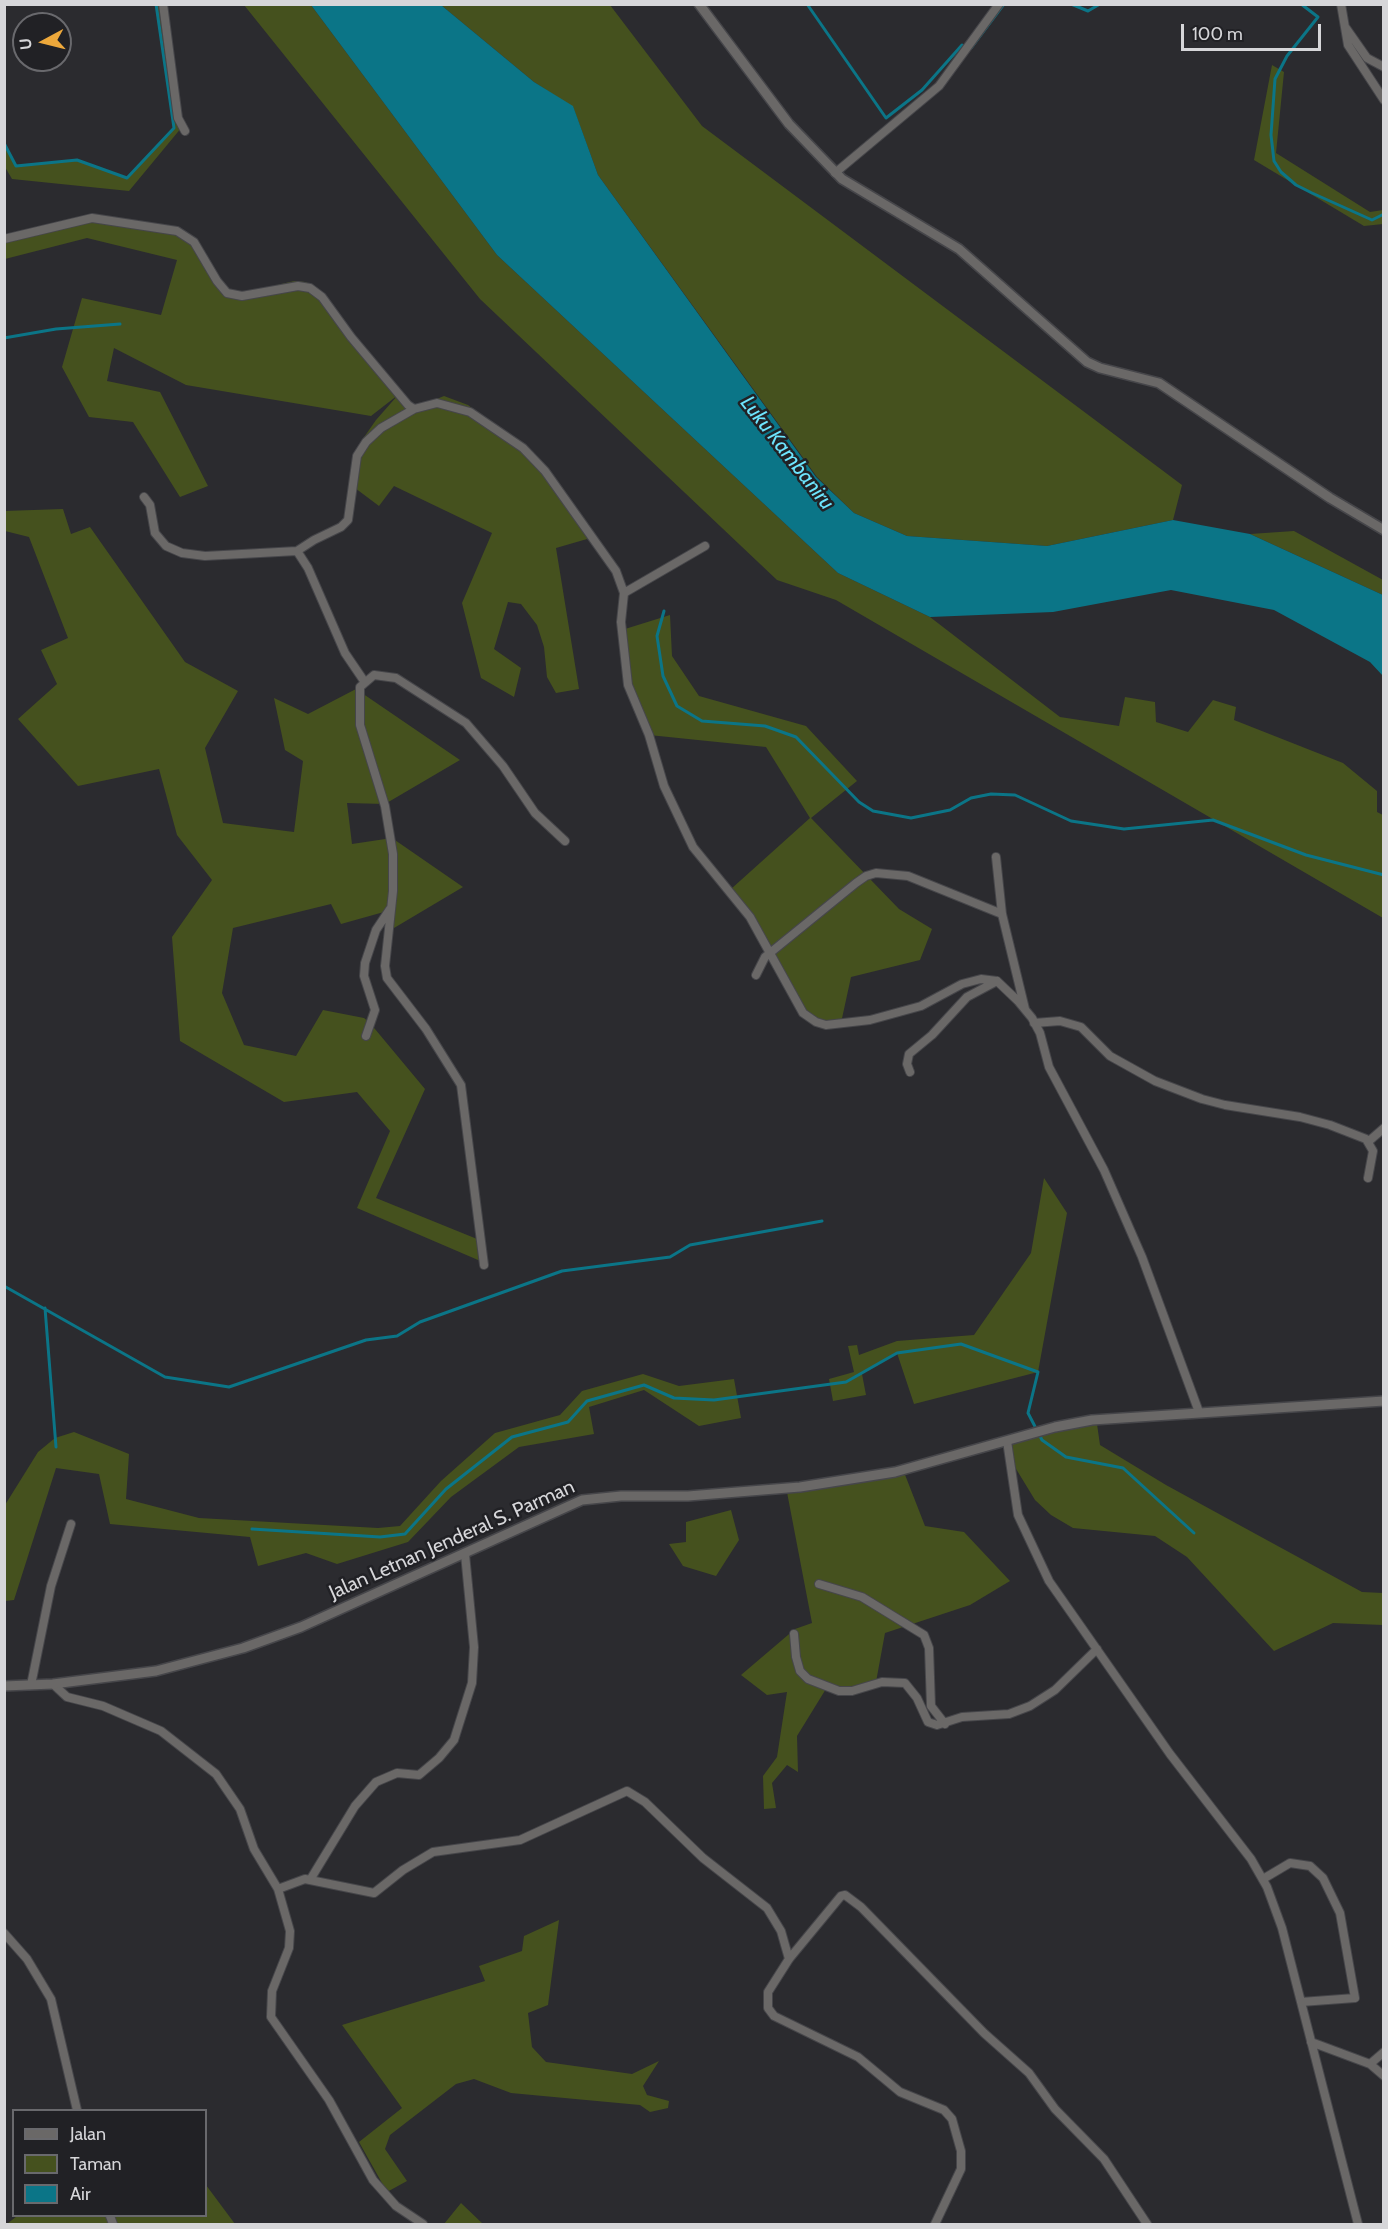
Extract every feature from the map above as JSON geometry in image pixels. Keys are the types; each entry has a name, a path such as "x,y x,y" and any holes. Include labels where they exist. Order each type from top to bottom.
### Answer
{"street":[{"path":"163,4 178,118 185,131"},
{"path":"699,4 789,124 835,174 959,249 1087,362 1100,368 1159,383 1330,498 1383,530"},
{"path":"835,174 939,86 999,4"},
{"path":"1341,4 1352,54 1383,100"},
{"path":"1344,24 1367,58 1383,67"},
{"path":"4,239 92,219 177,231 194,242 217,281 226,292 233,296 259,295 298,286 315,292 404,402 414,409"},
{"path":"144,497 150,505 155,533 166,546 182,552 205,556 297,551 341,527 348,520 357,456 381,428 414,409 437,403 470,412 523,448 544,471 616,571 624,593 621,622 628,685 649,735 664,786 693,847 730,891 771,952 803,1013 816,1022 826,1025 893,1016 921,1006 970,981 981,979 997,981 1025,1010 1034,1023 1049,1067 1104,1170 1142,1257 1199,1412"},
{"path":"624,593 705,546"},
{"path":"297,551 308,568 345,653 364,681"},
{"path":"484,1265 461,1085 426,1029 387,978 385,966 394,874 391,833 360,725 360,687 364,681 375,675 405,682 466,723 503,766 535,813 565,841"},
{"path":"996,857 1002,914 1025,1010"},
{"path":"756,975 765,957 856,883 876,873 909,876 1002,914"},
{"path":"366,1036 375,1010 364,976 365,963 376,930 391,908"},
{"path":"909,1072 907,1059 909,1054 932,1035 968,997 997,981"},
{"path":"1034,1023 1060,1022 1081,1027 1110,1056 1155,1081 1202,1099 1224,1106 1300,1117 1330,1125 1369,1141 1373,1151 1368,1178"},
{"path":"1369,1141 1383,1128"},
{"name":"Jalan Letnan Jenderal S. Parman","path":"4,1686 53,1684 156,1671 216,1657 301,1627 582,1500 621,1496 688,1496 800,1487 895,1472 1055,1427 1092,1420 1383,1401"},
{"path":"1006,1441 1013,1493 1025,1534 1048,1581 1125,1691 1251,1859 1263,1879 1282,1928 1358,2224"},
{"path":"31,1685 51,1586 71,1524"},
{"path":"310,1880 355,1806 376,1782 397,1773 419,1775 440,1758 454,1740 472,1683 474,1647 465,1554"},
{"path":"819,1584 862,1597 924,1635 929,1648 931,1706 945,1724"},
{"path":"794,1634 798,1664 808,1679 839,1691 882,1682 905,1683 911,1688 928,1722 945,1724 962,1718 1009,1714 1044,1700 1097,1648"},
{"path":"53,1684 66,1697 103,1706 134,1717 161,1731 216,1774 240,1809 258,1857 278,1889 290,1931 289,1948 273,1991 271,2017 329,2100 373,2180 396,2206 423,2224"},
{"path":"278,1889 289,1883 310,1880 374,1893 408,1867 433,1852 520,1840 627,1791 645,1802 703,1858 767,1908 781,1931 789,1959"},
{"path":"1263,1879 1290,1863 1310,1866 1323,1878 1340,1913 1355,1998 1301,2002"},
{"path":"935,2224 961,2169 961,2151 952,2119 944,2110 900,2092 858,2057 774,2016 768,2008 768,1992 789,1959 838,1898 845,1895 861,1907 984,2033 1029,2073 1056,2109 1104,2159 1147,2224"},
{"path":"4,1933 27,1959 51,1999 77,2109"},
{"path":"1311,2042 1370,2064 1383,2076"},
{"path":"1370,2064 1383,2052"}],"green space":[{"path":"156,5 166,5 182,127 129,191 12,179 5,167 4,143 16,166 77,160 127,178 174,128"},
{"path":"244,5 311,5 497,255 838,573 930,617 1060,717 1119,726 1125,697 1155,702 1156,722 1188,732 1213,700 1236,707 1234,720 1343,763 1377,791 1377,812 1383,815 1383,918 836,600 777,580 480,299"},
{"path":"441,5 610,5 702,126 1182,485 1173,520 1047,546 907,536 854,513 817,477 598,175 573,107 534,82"},
{"path":"1272,65 1284,72 1276,153 1370,212 1383,210 1383,224 1364,226 1254,160"},
{"path":"101,215 133,224 171,226 184,231 197,242 220,283 230,291 244,293 294,281 306,282 319,291 347,330 403,392 409,403 417,407 444,396 468,405 528,449 594,537 556,548 579,689 556,693 547,677 544,647 537,625 521,604 508,602 494,649 521,668 514,697 481,678 462,603 492,533 394,486 379,506 355,488 360,443 398,395 371,416 186,385 114,348 107,381 160,392 208,486 180,497 133,422 89,417 62,367 82,298 161,315 177,260 87,238 5,259 5,237 77,218"},
{"path":"63,509 71,534 90,527 185,662 238,691 205,748 223,823 294,832 303,761 285,750 274,698 308,714 356,689 460,760 385,804 347,803 352,844 392,838 463,887 389,931 391,910 341,924 331,904 233,928 222,993 244,1045 296,1056 323,1010 364,1018 370,1023 425,1089 376,1198 482,1241 485,1263 357,1208 390,1131 357,1092 284,1102 180,1041 172,937 212,880 177,835 159,769 78,786 18,719 57,684 41,650 68,638 29,537 5,531 4,511"},
{"path":"1294,531 1383,580 1383,595 1250,534"},
{"path":"670,615 672,656 699,696 806,726 857,781 811,818 899,909 932,929 920,960 851,977 841,1023 816,1020 804,1010 731,889 810,818 766,747 649,735 631,684 625,629"},
{"path":"1044,1178 1067,1213 1038,1372 914,1404 897,1353 862,1374 866,1395 833,1401 829,1379 854,1372 848,1346 857,1345 859,1355 897,1341 974,1335 1031,1253"},
{"path":"643,1374 679,1386 734,1379 741,1418 699,1426 644,1390 589,1407 594,1434 519,1447 451,1497 408,1542 337,1564 306,1553 258,1566 250,1537 110,1524 99,1474 56,1468 14,1600 5,1601 5,1505 38,1452 55,1438 74,1432 129,1454 126,1499 199,1518 378,1528 400,1526 441,1481 495,1433 560,1415 582,1391"},
{"path":"1096,1417 1100,1445 1166,1485 1362,1592 1383,1593 1383,1625 1333,1623 1274,1651 1187,1557 1155,1536 1073,1528 1051,1515 1035,1500 1010,1459 1007,1439"},
{"path":"902,1467 925,1526 964,1532 1010,1581 970,1605 885,1633 876,1682 848,1688 829,1684 797,1736 798,1772 787,1765 772,1783 776,1808 764,1809 763,1776 777,1757 787,1692 767,1695 741,1675 795,1629 812,1623 786,1487"},
{"path":"731,1510 739,1540 716,1576 683,1566 669,1544 686,1542 686,1522"},
{"path":"559,1920 548,2005 528,2013 532,2047 546,2062 632,2074 659,2061 643,2086 647,2095 669,2101 668,2108 650,2112 640,2105 511,2093 474,2079 456,2084 390,2135 385,2149 407,2181 387,2192 359,2142 402,2108 342,2025 485,1981 479,1966 522,1951 524,1936"},
{"path":"207,2186 235,2224 115,2224 114,2219 108,2224 7,2224 16,2217 207,2217"},
{"path":"461,2203 483,2224 444,2224"}],"water":[{"name":"Luku Kambaniru","path":"311,5 441,5 534,82 573,106 598,175 816,477 854,513 907,536 1047,546 1173,520 1250,534 1383,595 1383,676 1370,662 1274,610 1171,590 1053,612 930,617 838,573 497,255"}],"waterway":[{"path":"4,143 16,166 77,160 127,178 174,128 156,4"},
{"path":"807,4 886,118 922,90 962,45 965,47"},
{"path":"971,48 1004,4"},
{"path":"1071,4 1088,11 1100,4"},
{"path":"1301,4 1318,17 1287,56 1275,79 1271,135 1274,161 1281,172 1296,185 1312,193 1372,220 1384,214"},
{"path":"4,338 56,329 120,324"},
{"path":"664,611 657,636 663,676 677,706 702,721 765,726 796,737 859,802 873,811 911,818 950,810 971,798 991,794 1015,795 1071,821 1124,829 1213,820 1306,855 1384,875"},
{"path":"4,1286 165,1377 229,1387 366,1340 397,1336 420,1322 562,1271 670,1257 690,1245 822,1221"},
{"path":"45,1308 56,1447"},
{"path":"252,1529 380,1537 405,1534 446,1489 512,1437 568,1422 587,1401 644,1385 674,1398 714,1400 846,1382 897,1353 961,1344 1038,1372 1028,1413 1042,1440 1066,1457 1123,1468 1194,1533"}]}
